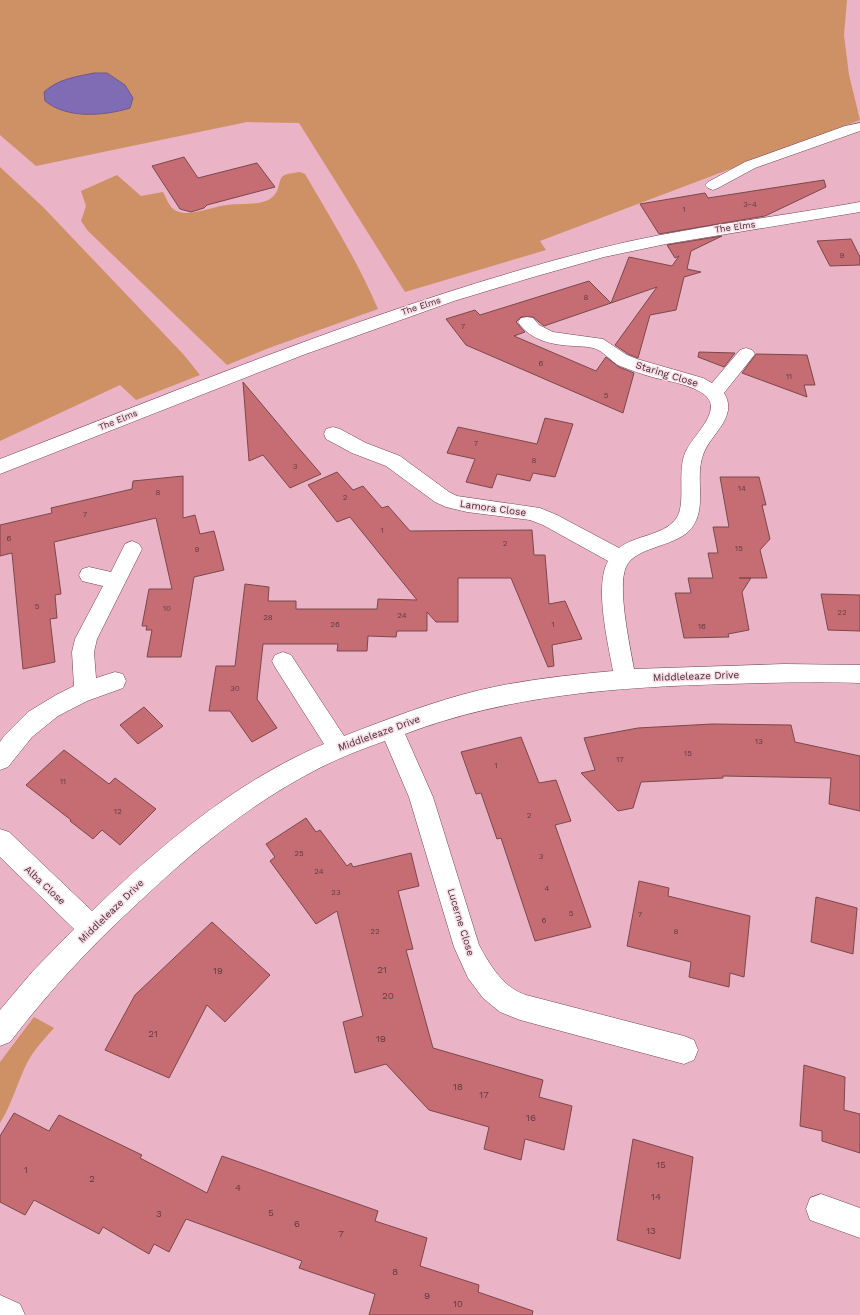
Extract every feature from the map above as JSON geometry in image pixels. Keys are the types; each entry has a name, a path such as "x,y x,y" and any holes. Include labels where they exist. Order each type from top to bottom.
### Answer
{"street":[{"path":"713,185 750,165 850,129 860,127"},
{"name":"The Elms","path":"0,467 318,342 432,302 602,253 716,229 801,218 860,207"},
{"name":"Staring Close","path":"526,322 531,329 545,336 598,342 622,359 648,370 700,383 713,394"},
{"path":"625,679 614,602 615,568 620,558 627,552 669,534 684,525 689,513 694,454 717,418 719,410 719,403 713,394 746,354"},
{"name":"Lamora Close","path":"333,434 359,448 393,461 423,482 437,494 448,499 467,505 533,513 550,520 620,558"},
{"path":"86,691 83,652 86,639 132,549"},
{"path":"89,575 116,581"},
{"path":"283,661 339,748"},
{"name":"Middleleaze Drive","path":"0,1032 64,956 145,878 224,814 291,771 339,748 439,712 507,694 552,687 625,679 814,672 860,674"},
{"path":"0,760 30,723 62,702 86,691 115,681"},
{"name":"Lucerne Close","path":"391,729 421,797 467,947 475,963 494,991 503,999 518,1006 572,1022 684,1050"},
{"name":"Alba Close","path":"0,840 92,929"},
{"path":"821,1209 860,1223"},
{"path":"0,1311 10,1315"}],"shaded area":[{"path":"0,0 847,0 844,35 849,75 860,120 540,241 546,250 405,292 299,123 247,122 36,166 0,135"},
{"path":"94,73 107,73 125,85 133,98 130,108 109,113 86,114 64,111 45,101 44,92 55,84 67,79"},
{"path":"0,167 43,207 184,355 200,375 136,400 120,385 0,441"},
{"path":"300,172 305,174 344,241 362,274 378,309 269,348 227,365 88,231 81,221 86,206 81,191 117,175 141,196 163,192 173,209 179,212 190,213 233,204 260,203 266,201 274,196 283,176"},
{"path":"34,1017 54,1028 36,1049 27,1063 0,1123 0,1062"}],"building":[{"path":"184,157 198,178 257,163 275,187 207,205 204,208 191,212 180,209 152,166"},
{"path":"824,180 826,187 765,216 659,234 640,204 705,193 708,198"},
{"path":"722,236 691,251 687,269 701,272 684,277 676,310 650,315 638,358 628,354 615,345 657,287 611,303 629,257 672,266 679,256 675,258 667,245"},
{"path":"851,239 860,257 860,265 830,266 817,241"},
{"path":"589,281 611,303 544,326 533,317 521,317 516,322 525,332 514,336 596,371 606,357 619,367 634,373 623,413 466,345 446,319 475,310 480,315"},
{"path":"699,352 735,353 724,367 698,357"},
{"path":"756,354 807,355 815,385 804,385 807,397 742,373"},
{"path":"243,382 321,474 290,488 263,455 249,461"},
{"path":"545,418 573,424 555,477 533,473 530,481 497,474 492,488 466,482 475,459 447,453 458,427 537,444"},
{"path":"337,472 353,490 363,486 382,508 388,506 410,531 532,530 534,555 545,555 549,604 565,601 582,639 552,645 554,666 548,667 511,578 458,578 458,622 436,622 427,612 427,631 397,631 396,637 368,636 367,651 337,651 338,644 263,644 257,699 277,728 252,742 230,711 209,711 216,666 235,666 245,584 269,587 268,601 296,601 296,609 377,609 378,599 417,600 350,517 337,522 308,485"},
{"path":"183,476 183,518 195,515 200,534 214,531 224,570 194,577 181,657 147,657 152,630 146,630 147,626 142,626 149,589 172,589 156,518 54,542 61,594 55,595 57,618 50,619 55,662 23,669 12,553 0,556 0,525 52,513 51,508 132,489 133,481"},
{"path":"720,477 759,477 766,505 762,505 770,539 760,550 767,578 751,578 742,592 749,630 728,634 729,637 684,638 675,593 691,593 688,578 713,578 708,553 718,553 713,527 729,527"},
{"path":"821,594 860,595 860,631 828,630"},
{"path":"144,707 163,726 138,744 120,725"},
{"path":"712,724 791,725 795,742 860,756 860,811 829,804 831,778 723,776 723,778 641,782 633,808 618,811 581,773 595,770 584,738 638,728"},
{"path":"521,737 539,783 556,780 571,821 555,825 591,927 535,941 501,838 497,839 481,793 476,794 461,752"},
{"path":"64,750 109,784 115,778 156,809 120,845 102,830 93,839 26,785"},
{"path":"306,818 316,832 320,830 347,866 351,863 353,867 411,853 419,886 398,891 413,949 406,950 433,1048 543,1080 539,1097 572,1106 564,1150 525,1139 521,1160 484,1149 489,1127 429,1110 386,1064 355,1073 343,1022 363,1016 337,911 316,924 270,861 275,857 266,844"},
{"path":"639,881 669,888 668,896 750,916 744,977 730,973 729,987 689,977 691,962 627,946"},
{"path":"816,897 857,908 853,954 811,942"},
{"path":"212,922 270,975 225,1022 207,1005 169,1078 105,1050 135,995"},
{"path":"804,1065 845,1077 844,1110 860,1114 860,1153 822,1141 822,1131 800,1126"},
{"path":"14,1113 49,1131 59,1115 142,1155 140,1158 207,1193 222,1156 378,1211 375,1221 427,1238 420,1266 479,1285 478,1292 533,1311 532,1315 369,1315 375,1294 299,1268 302,1261 186,1219 169,1252 154,1244 149,1254 103,1227 99,1234 34,1200 25,1215 0,1202 0,1136"},
{"path":"633,1139 693,1157 680,1259 617,1240"}]}
